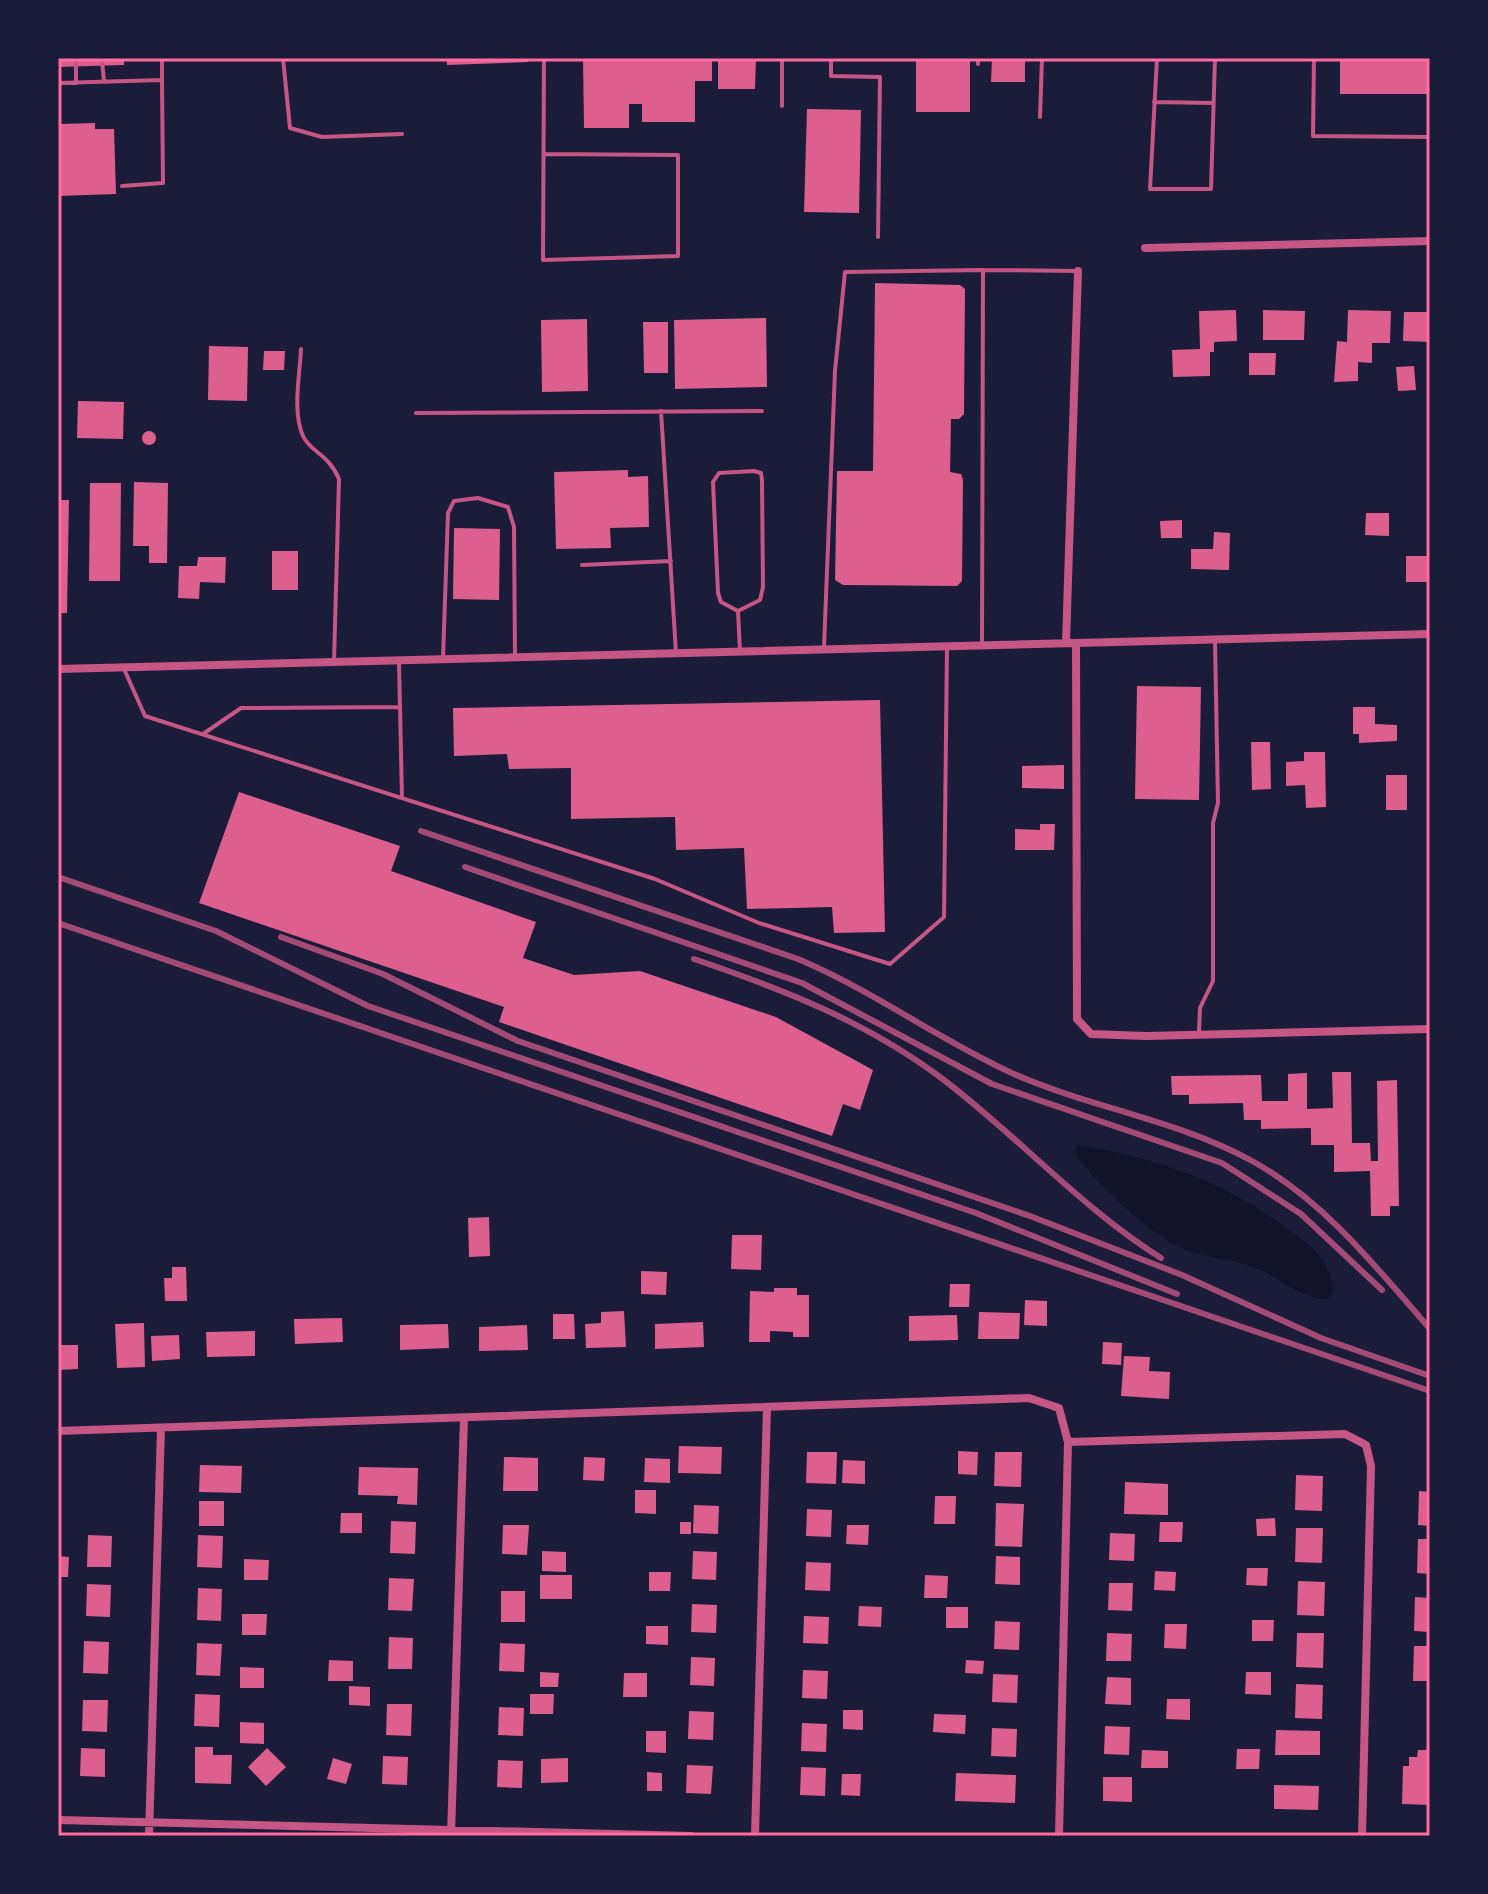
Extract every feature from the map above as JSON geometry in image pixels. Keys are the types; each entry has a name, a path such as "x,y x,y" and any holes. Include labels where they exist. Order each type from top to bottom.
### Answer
{"street":[{"path":"1145,248 1430,241"},
{"path":"1078,271 1071,643 1077,1019 1091,1034 1199,1035 1430,1029"},
{"path":"58,669 1430,634"},
{"path":"58,1431 1029,1398 1059,1408 1068,1442 1059,1836"},
{"path":"755,1836 767,1407"},
{"path":"451,1833 464,1418"},
{"path":"149,1836 161,1428"},
{"path":"1068,1442 1345,1434 1366,1445 1371,1466 1362,1836"},
{"path":"58,1820 451,1833 691,1836"}],"lane":[{"path":"122,186 163,183 162,58"},
{"path":"283,58 290,128 322,137 402,134"},
{"path":"544,58 543,260 678,256 678,155 544,154"},
{"path":"782,58 782,106"},
{"path":"831,58 831,76 880,77 878,237"},
{"path":"1040,117 1042,58"},
{"path":"1157,58 1150,189 1211,189 1215,58"},
{"path":"1314,58 1313,136 1430,137"},
{"path":"76,62 76,83"},
{"path":"102,62 104,81"},
{"path":"58,83 162,80"},
{"path":"1154,102 1213,103"},
{"path":"982,645 983,270"},
{"path":"824,649 835,371 845,272 1078,271"},
{"path":"301,349 298,407 304,437 332,461 339,479 334,662"},
{"path":"661,411 676,653"},
{"path":"416,413 762,411"},
{"path":"754,471 761,473 762,480 763,587 760,600 738,611 721,602 718,593 713,482 719,473 754,471"},
{"path":"443,659 448,513 454,501 478,498 508,507 514,527 515,657"},
{"path":"582,565 671,561"},
{"path":"738,611 740,652"},
{"path":"1199,1035 1200,1008 1213,981 1213,823 1218,803 1215,639"},
{"path":"123,667 145,716 655,879 759,923 890,964 944,917 947,646"},
{"path":"399,660 402,798"},
{"path":"203,734 241,708 400,707"}],"shaded area":[{"path":"1078,1145 1163,1165 1240,1198 1313,1249 1329,1271 1333,1292 1328,1299 1310,1296 1261,1270 1193,1252 1170,1242 1126,1209 1098,1182 1077,1157 1075,1149"}],"building":[{"path":"58,58 124,58 124,65 58,67"},
{"path":"447,58 527,58 528,62 447,65"},
{"path":"583,58 712,58 712,81 695,81 695,122 642,122 642,104 629,104 629,128 584,128"},
{"path":"718,58 756,58 755,89 718,89"},
{"path":"916,58 970,58 970,112 916,112"},
{"path":"992,58 1025,58 1025,82 991,82"},
{"path":"1340,58 1430,58 1430,94 1340,94"},
{"path":"807,109 861,110 859,213 804,212"},
{"path":"95,123 95,129 114,129 116,194 58,196 58,124"},
{"path":"875,283 960,285 965,289 964,414 959,419 951,419 950,472 961,474 963,480 962,581 957,586 843,585 835,580 837,471 873,471"},
{"path":"1236,310 1237,341 1214,342 1214,352 1210,352 1210,376 1173,377 1172,350 1200,349 1199,311"},
{"path":"1263,310 1305,311 1304,340 1263,340"},
{"path":"1348,310 1391,311 1390,343 1372,343 1372,363 1358,362 1358,381 1334,382 1337,341 1347,342"},
{"path":"1404,312 1430,312 1430,342 1403,341"},
{"path":"766,318 767,387 675,389 674,320"},
{"path":"587,319 588,391 542,392 541,320"},
{"path":"643,322 668,322 668,373 644,373"},
{"path":"209,346 248,347 247,401 208,400"},
{"path":"264,351 285,351 284,370 263,370"},
{"path":"1249,353 1276,353 1275,375 1249,375"},
{"path":"1414,366 1416,390 1398,391 1396,367"},
{"path":"78,401 124,402 123,439 77,438"},
{"path":"149,431 156,438 149,445 142,438"},
{"path":"628,470 628,477 648,476 649,527 610,528 611,548 556,549 554,472"},
{"path":"134,482 168,483 167,563 149,563 149,546 133,546"},
{"path":"90,483 121,483 120,581 89,581"},
{"path":"58,500 69,500 67,613 58,613"},
{"path":"1366,513 1389,513 1389,536 1365,535"},
{"path":"1182,520 1182,538 1161,538 1160,521"},
{"path":"454,528 500,529 499,600 453,599"},
{"path":"1214,532 1230,533 1229,570 1191,569 1191,549 1213,549"},
{"path":"272,551 298,551 298,590 272,590"},
{"path":"1406,556 1430,556 1430,582 1406,582"},
{"path":"198,557 226,557 225,583 200,582 199,599 178,598 179,566 197,566"},
{"path":"1137,686 1201,687 1199,800 1135,799"},
{"path":"880,700 885,932 834,933 832,907 747,909 744,848 676,850 675,817 571,819 571,768 509,769 507,754 454,756 453,708"},
{"path":"1353,707 1375,707 1375,724 1397,725 1397,741 1359,743 1359,734 1353,734"},
{"path":"1251,742 1270,742 1271,789 1252,790"},
{"path":"1304,752 1325,752 1326,807 1306,808 1305,785 1286,786 1286,762 1304,761"},
{"path":"1064,765 1064,789 1022,788 1022,766"},
{"path":"1386,775 1407,775 1407,810 1386,810"},
{"path":"239,792 400,846 391,871 536,922 523,958 574,975 640,971 776,1017 873,1070 860,1110 843,1104 832,1136 499,1022 504,1007 199,903"},
{"path":"1040,824 1055,824 1054,850 1015,850 1015,829 1040,830"},
{"path":"1332,1072 1351,1072 1352,1143 1370,1143 1371,1161 1378,1161 1377,1081 1397,1080 1399,1206 1390,1206 1390,1216 1371,1216 1370,1171 1334,1172 1334,1145 1311,1145 1311,1128 1261,1129 1261,1120 1244,1120 1243,1103 1189,1104 1189,1095 1172,1095 1171,1076 1261,1075 1262,1101 1288,1101 1288,1074 1307,1073 1307,1109 1333,1108"},
{"path":"489,1217 490,1256 469,1257 468,1218"},
{"path":"732,1235 762,1235 761,1270 731,1269"},
{"path":"172,1267 186,1267 187,1301 165,1301 164,1278 172,1278"},
{"path":"641,1271 667,1272 666,1295 641,1294"},
{"path":"950,1284 970,1284 969,1307 949,1307"},
{"path":"774,1288 797,1288 797,1295 809,1295 809,1337 793,1337 793,1332 770,1331 770,1342 749,1342 750,1291 774,1292"},
{"path":"1025,1300 1047,1301 1047,1326 1024,1325"},
{"path":"624,1311 626,1347 586,1348 585,1324 601,1323 601,1312"},
{"path":"979,1312 1020,1313 1019,1339 978,1339"},
{"path":"553,1314 574,1314 575,1339 553,1339"},
{"path":"957,1315 958,1340 909,1341 909,1316"},
{"path":"342,1318 343,1342 295,1344 294,1319"},
{"path":"703,1322 704,1347 655,1349 655,1324"},
{"path":"144,1323 145,1367 117,1368 115,1324"},
{"path":"448,1324 449,1348 400,1350 400,1325"},
{"path":"527,1325 528,1350 479,1351 479,1327"},
{"path":"255,1331 255,1356 207,1357 206,1332"},
{"path":"179,1335 180,1359 152,1361 151,1336"},
{"path":"1103,1342 1122,1343 1121,1365 1102,1364"},
{"path":"58,1345 78,1345 78,1369 58,1370"},
{"path":"1124,1356 1150,1357 1149,1371 1170,1372 1169,1399 1121,1396"},
{"path":"679,1446 722,1447 721,1474 678,1473"},
{"path":"958,1451 978,1452 977,1475 958,1474"},
{"path":"807,1452 837,1452 836,1484 806,1483"},
{"path":"995,1452 1022,1452 1021,1487 994,1486"},
{"path":"504,1457 538,1458 538,1491 503,1491"},
{"path":"584,1457 605,1458 604,1481 583,1480"},
{"path":"645,1458 670,1459 670,1483 644,1482"},
{"path":"843,1460 865,1461 865,1484 842,1483"},
{"path":"200,1465 242,1466 241,1493 199,1492"},
{"path":"359,1467 418,1468 417,1505 397,1504 398,1496 358,1495"},
{"path":"1296,1475 1323,1476 1322,1511 1295,1510"},
{"path":"1125,1482 1168,1484 1168,1515 1124,1514"},
{"path":"635,1490 656,1490 656,1514 635,1513"},
{"path":"1419,1491 1430,1492 1430,1526 1418,1525"},
{"path":"935,1496 956,1496 955,1524 934,1524"},
{"path":"199,1501 224,1501 224,1526 199,1526"},
{"path":"996,1503 1024,1504 1022,1547 995,1546"},
{"path":"694,1505 719,1506 718,1534 693,1533"},
{"path":"807,1509 832,1510 831,1537 806,1536"},
{"path":"341,1513 362,1513 362,1533 340,1533"},
{"path":"1275,1518 1276,1536 1257,1536 1256,1519"},
{"path":"391,1521 416,1522 415,1554 390,1553"},
{"path":"680,1522 691,1522 691,1534 680,1534"},
{"path":"1160,1522 1183,1522 1182,1542 1159,1542"},
{"path":"503,1525 529,1525 527,1555 502,1554"},
{"path":"847,1525 869,1525 868,1545 846,1544"},
{"path":"1296,1528 1323,1528 1322,1563 1295,1562"},
{"path":"1110,1533 1135,1534 1134,1561 1109,1560"},
{"path":"88,1535 112,1536 111,1567 87,1567"},
{"path":"198,1535 223,1536 222,1568 197,1567"},
{"path":"1418,1539 1430,1539 1430,1574 1417,1573"},
{"path":"542,1551 566,1552 566,1572 542,1571"},
{"path":"693,1551 717,1552 716,1580 692,1579"},
{"path":"58,1556 69,1557 68,1577 58,1577"},
{"path":"996,1556 1020,1557 1020,1585 995,1584"},
{"path":"244,1559 269,1560 268,1580 244,1580"},
{"path":"806,1562 831,1563 830,1591 805,1590"},
{"path":"1247,1568 1268,1568 1267,1586 1246,1585"},
{"path":"1155,1571 1176,1572 1175,1591 1154,1590"},
{"path":"649,1572 671,1572 670,1591 649,1591"},
{"path":"540,1575 572,1575 572,1599 540,1599"},
{"path":"925,1575 948,1576 947,1598 924,1598"},
{"path":"389,1578 414,1579 412,1611 388,1610"},
{"path":"1298,1581 1325,1582 1324,1616 1297,1615"},
{"path":"1109,1583 1133,1583 1132,1611 1108,1610"},
{"path":"87,1584 111,1585 110,1617 86,1616"},
{"path":"198,1588 222,1589 221,1621 197,1620"},
{"path":"501,1591 525,1591 525,1622 501,1622"},
{"path":"1415,1597 1430,1598 1430,1632 1414,1631"},
{"path":"692,1604 717,1605 716,1633 691,1632"},
{"path":"859,1606 882,1607 881,1627 858,1626"},
{"path":"946,1607 968,1607 968,1628 946,1628"},
{"path":"242,1614 267,1614 266,1635 242,1635"},
{"path":"804,1616 829,1617 828,1644 803,1643"},
{"path":"1252,1620 1274,1620 1273,1641 1252,1641"},
{"path":"995,1621 1020,1622 1019,1650 994,1649"},
{"path":"1165,1624 1187,1624 1186,1649 1164,1648"},
{"path":"646,1626 668,1626 668,1645 646,1644"},
{"path":"1107,1633 1132,1634 1131,1661 1106,1661"},
{"path":"1297,1633 1324,1633 1323,1668 1296,1667"},
{"path":"389,1637 413,1638 412,1669 388,1669"},
{"path":"84,1641 109,1642 108,1674 83,1673"},
{"path":"197,1643 222,1644 220,1676 196,1675"},
{"path":"500,1643 525,1644 524,1672 499,1671"},
{"path":"1414,1646 1430,1646 1430,1681 1413,1681"},
{"path":"691,1657 715,1658 714,1686 690,1685"},
{"path":"329,1660 353,1661 353,1681 328,1681"},
{"path":"966,1660 984,1661 983,1674 965,1673"},
{"path":"240,1667 264,1668 264,1688 240,1688"},
{"path":"803,1670 828,1671 827,1699 802,1698"},
{"path":"540,1672 559,1673 558,1687 540,1687"},
{"path":"1246,1672 1271,1672 1271,1695 1245,1694"},
{"path":"624,1673 647,1673 647,1697 623,1697"},
{"path":"993,1674 1018,1675 1017,1703 992,1702"},
{"path":"1107,1677 1131,1678 1131,1705 1105,1704"},
{"path":"1296,1684 1323,1685 1322,1719 1295,1718"},
{"path":"349,1686 370,1687 370,1706 349,1705"},
{"path":"195,1694 220,1695 219,1727 194,1726"},
{"path":"530,1694 554,1694 553,1714 530,1714"},
{"path":"1167,1699 1190,1699 1190,1720 1166,1719"},
{"path":"83,1700 108,1700 107,1732 82,1731"},
{"path":"387,1704 412,1704 411,1736 386,1735"},
{"path":"499,1707 524,1708 523,1736 498,1735"},
{"path":"843,1710 863,1710 863,1730 843,1729"},
{"path":"689,1711 714,1712 713,1740 688,1739"},
{"path":"934,1714 966,1715 965,1734 933,1732"},
{"path":"240,1722 264,1723 264,1744 240,1743"},
{"path":"802,1723 827,1724 826,1752 801,1751"},
{"path":"1105,1726 1130,1727 1129,1755 1104,1754"},
{"path":"992,1728 1017,1729 1016,1757 991,1756"},
{"path":"1276,1730 1320,1731 1320,1755 1275,1755"},
{"path":"646,1731 666,1731 666,1753 646,1752"},
{"path":"195,1747 213,1747 213,1755 232,1755 231,1784 195,1783"},
{"path":"81,1748 105,1749 105,1777 80,1776"},
{"path":"267,1748 286,1767 266,1786 248,1767"},
{"path":"1237,1749 1260,1749 1259,1769 1236,1769"},
{"path":"1142,1750 1168,1751 1168,1768 1141,1768"},
{"path":"1418,1750 1430,1750 1430,1805 1402,1804 1403,1766 1409,1766 1409,1757 1417,1757"},
{"path":"383,1756 408,1757 407,1785 382,1784"},
{"path":"333,1758 352,1764 346,1784 327,1779"},
{"path":"568,1758 568,1782 541,1783 541,1759"},
{"path":"498,1760 523,1761 522,1788 497,1787"},
{"path":"687,1765 713,1766 711,1794 686,1793"},
{"path":"801,1767 826,1768 825,1796 800,1795"},
{"path":"647,1772 662,1773 662,1791 647,1791"},
{"path":"956,1773 1016,1775 1015,1803 955,1801"},
{"path":"842,1774 861,1774 860,1796 841,1795"},
{"path":"1103,1777 1132,1777 1132,1802 1103,1801"},
{"path":"1274,1785 1319,1786 1318,1810 1274,1809"}],"railway":[{"path":"421,831 798,959 1014,1074 1196,1135 1254,1162 1280,1178 1327,1216 1430,1329"},
{"path":"465,867 802,983 992,1084 1222,1163 1301,1214 1382,1290"},
{"path":"58,877 216,931 368,1006 976,1213 1177,1294"},
{"path":"58,923 1430,1391"},
{"path":"281,937 383,974 518,1041 1030,1216 1182,1275 1321,1338 1430,1376"},
{"path":"694,959 822,1008 912,1057 968,1099 1103,1216 1161,1258"}]}
